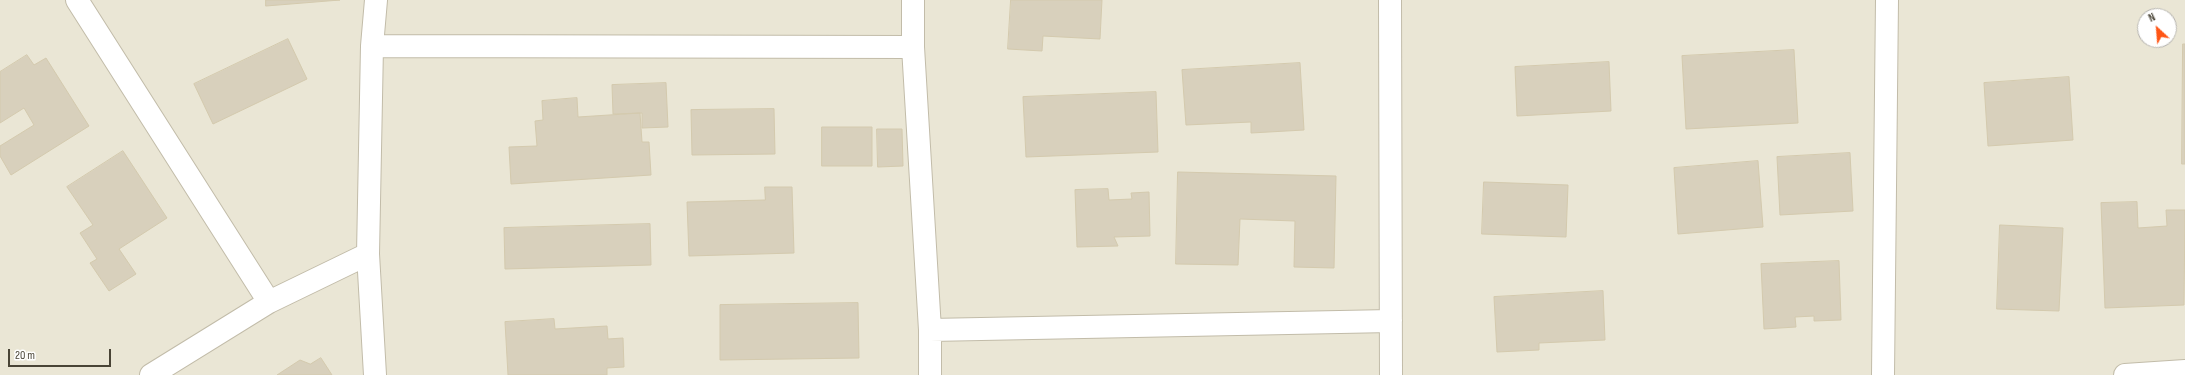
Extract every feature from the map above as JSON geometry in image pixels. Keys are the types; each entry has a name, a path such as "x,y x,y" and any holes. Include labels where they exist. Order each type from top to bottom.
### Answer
{"street":[{"path":"77,0 269,302"},
{"path":"375,375 368,254 372,46 376,0"},
{"path":"913,0 913,47 930,330 930,375"},
{"path":"1390,0 1391,375"},
{"path":"1884,375 1887,0"},
{"path":"372,46 913,47"},
{"path":"151,375 269,302 368,254"},
{"path":"930,330 1391,321"},
{"path":"2125,375 2185,371"}],"shaded area":[{"path":"0,0 2185,0 2185,375 0,375"}],"building":[{"path":"266,0 340,0 266,6"},
{"path":"1011,0 1102,0 1100,39 1043,36 1042,51 1008,49"},
{"path":"288,39 307,79 213,124 194,84"},
{"path":"2183,44 2185,44 2185,164 2182,164"},
{"path":"1794,50 1798,123 1686,129 1682,56"},
{"path":"27,55 34,65 46,58 89,126 11,175 0,156 0,146 34,125 24,108 0,123 0,72"},
{"path":"1609,62 1611,111 1517,116 1515,67"},
{"path":"1300,63 1304,130 1251,133 1251,122 1186,125 1182,70"},
{"path":"2069,77 2073,140 1988,146 1984,83"},
{"path":"666,83 668,127 642,128 642,113 613,114 612,85"},
{"path":"1156,92 1158,152 1026,157 1023,97"},
{"path":"577,98 578,117 640,113 642,142 649,142 651,175 511,184 509,147 537,146 535,121 543,120 542,101"},
{"path":"774,109 775,154 692,155 691,110"},
{"path":"822,127 872,127 872,166 822,166"},
{"path":"877,129 902,129 903,166 878,167"},
{"path":"123,151 167,218 119,249 136,274 109,291 90,263 97,259 80,233 93,225 67,187"},
{"path":"1850,153 1853,211 1780,215 1777,157"},
{"path":"1758,161 1763,227 1678,234 1674,168"},
{"path":"1178,172 1336,176 1334,268 1294,267 1295,221 1240,219 1238,265 1176,264"},
{"path":"1484,182 1568,185 1566,237 1482,234"},
{"path":"765,187 792,187 794,253 689,256 687,202 765,200"},
{"path":"1108,189 1109,200 1132,199 1131,193 1149,192 1150,236 1114,237 1118,246 1077,247 1075,190"},
{"path":"2137,202 2138,228 2167,226 2166,210 2185,210 2184,305 2105,308 2101,203"},
{"path":"650,224 651,265 505,269 504,228"},
{"path":"2000,225 2063,228 2059,311 1997,309"},
{"path":"1839,261 1841,320 1814,321 1814,316 1795,317 1796,327 1764,329 1761,264"},
{"path":"1603,291 1605,340 1539,343 1539,350 1497,352 1494,297"},
{"path":"858,303 859,358 720,360 720,305"},
{"path":"554,319 555,329 607,326 608,339 623,338 624,367 607,368 607,375 508,375 505,322"},
{"path":"321,358 332,375 277,375 300,360 310,364"}]}
